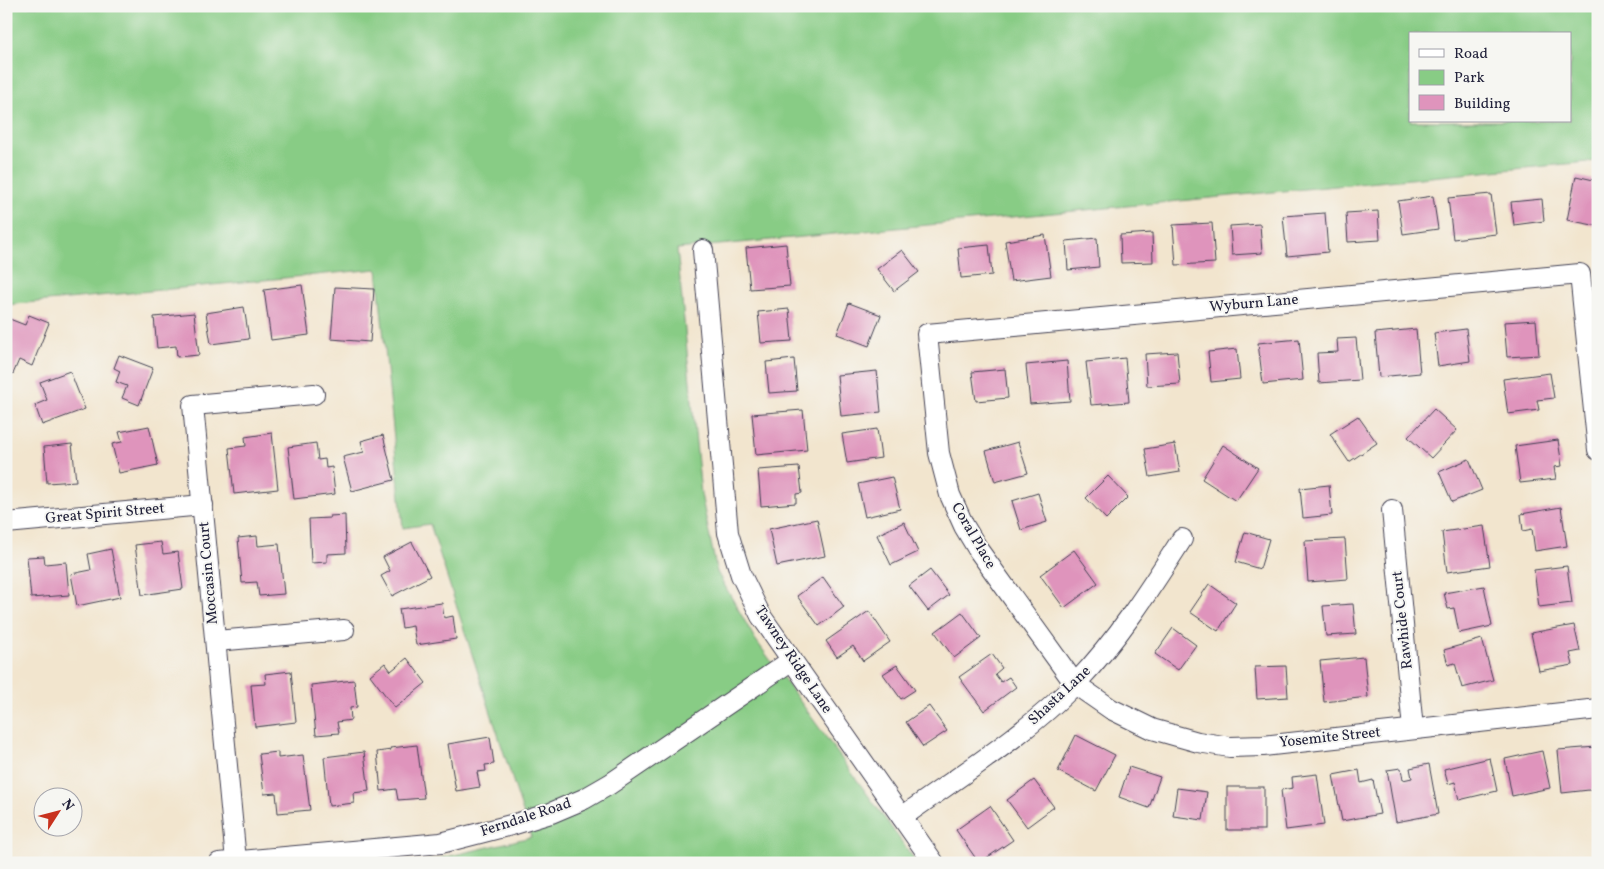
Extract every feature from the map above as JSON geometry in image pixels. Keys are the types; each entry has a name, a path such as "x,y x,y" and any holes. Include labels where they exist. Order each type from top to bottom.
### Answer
{"street":[{"name":"Tawney Ridge Lane","path":"703,250 728,532 740,575 761,616 934,863"},
{"name":"Wyburn Lane","path":"927,334 1580,274 1598,450"},
{"name":"Coral Place","path":"927,334 939,453 950,495 964,526 979,551 1075,684"},
{"name":"Moccasin Court","path":"228,862 216,642 193,405 314,394"},
{"name":"Great Spirit Street","path":"6,523 203,505"},
{"name":"Rawhide Court","path":"1392,510 1414,729"},
{"name":"Shasta Lane","path":"902,818 1017,734 1075,684 1096,662 1130,619 1182,539"},
{"path":"216,642 344,630"},
{"name":"Ferndale Road","path":"228,862 406,854 441,843 474,836 551,812 584,799 610,784 792,660"},
{"name":"Yosemite Street","path":"1075,684 1111,709 1152,729 1198,742 1230,747 1263,746 1598,709"}],"green space":[{"path":"6,6 1598,6 1598,161 677,249 701,494 717,572 755,639 917,863 429,863 429,861 531,837 430,524 403,528 377,269 6,305"}],"building":[{"path":"1576,176 1598,181 1598,226 1567,220"},
{"path":"1491,194 1496,234 1453,239 1448,198"},
{"path":"1433,196 1438,229 1403,234 1398,201"},
{"path":"1542,199 1544,221 1514,225 1511,202"},
{"path":"1378,211 1380,240 1348,242 1346,213"},
{"path":"1325,213 1328,252 1287,256 1283,216"},
{"path":"1212,223 1215,263 1176,265 1173,225"},
{"path":"1260,224 1262,253 1232,255 1230,226"},
{"path":"1152,233 1153,262 1121,263 1120,235"},
{"path":"1045,235 1051,276 1011,281 1005,241"},
{"path":"1097,238 1099,267 1068,270 1066,241"},
{"path":"786,244 790,286 750,289 746,248"},
{"path":"989,245 992,275 961,278 958,248"},
{"path":"902,250 919,272 894,291 877,269"},
{"path":"302,285 309,335 271,340 264,290"},
{"path":"335,287 374,289 370,342 331,339"},
{"path":"849,303 881,315 869,346 837,334"},
{"path":"244,307 249,339 211,344 206,313"},
{"path":"789,309 792,341 761,343 758,312"},
{"path":"194,313 199,355 177,357 176,346 157,348 154,317"},
{"path":"29,315 49,323 32,366 19,360 13,374 6,371 6,321 7,318 25,325"},
{"path":"1536,320 1539,355 1507,357 1504,322"},
{"path":"1416,329 1420,373 1379,377 1375,333"},
{"path":"1466,329 1470,361 1438,366 1434,333"},
{"path":"1356,338 1360,380 1319,383 1317,353 1338,352 1337,339"},
{"path":"1299,339 1303,380 1263,384 1258,343"},
{"path":"1237,349 1240,379 1211,382 1208,352"},
{"path":"1177,352 1180,384 1147,386 1145,354"},
{"path":"119,355 153,368 139,405 122,398 127,386 116,382 120,371 114,368"},
{"path":"1125,358 1129,402 1091,405 1086,362"},
{"path":"794,359 797,391 769,393 766,362"},
{"path":"1067,361 1070,401 1030,404 1026,365"},
{"path":"1005,369 1008,398 976,401 972,372"},
{"path":"70,371 85,409 42,425 35,405 47,400 40,382"},
{"path":"877,371 881,412 841,416 837,375"},
{"path":"1550,373 1554,398 1537,400 1539,410 1508,414 1503,379"},
{"path":"1434,409 1457,430 1431,458 1408,437"},
{"path":"803,410 807,450 756,455 752,414"},
{"path":"1358,416 1377,443 1349,462 1330,434"},
{"path":"149,426 158,465 119,473 112,444 122,442 119,432"},
{"path":"877,429 881,458 847,463 842,434"},
{"path":"272,433 278,489 234,494 229,448 246,446 245,437"},
{"path":"383,435 394,480 352,491 343,457 364,452 361,441"},
{"path":"1558,440 1562,466 1554,467 1556,479 1520,483 1515,446"},
{"path":"1018,442 1028,473 995,482 986,451"},
{"path":"316,443 318,460 325,459 326,468 332,467 335,494 294,499 288,447"},
{"path":"72,444 76,481 47,483 44,447"},
{"path":"1175,444 1180,472 1150,477 1145,449"},
{"path":"1223,445 1258,468 1236,501 1202,479"},
{"path":"1469,459 1482,490 1452,502 1439,472"},
{"path":"799,467 802,493 796,494 796,503 761,506 758,470"},
{"path":"1108,476 1128,497 1106,519 1086,498"},
{"path":"892,477 900,509 865,517 858,484"},
{"path":"1329,485 1332,515 1303,518 1300,488"},
{"path":"1038,493 1047,522 1021,530 1012,501"},
{"path":"1561,507 1567,546 1535,551 1532,529 1523,531 1521,514"},
{"path":"345,515 346,553 327,554 327,562 311,563 309,519"},
{"path":"817,519 825,556 777,566 769,529"},
{"path":"904,522 918,552 891,565 877,535"},
{"path":"1484,526 1490,566 1447,572 1442,532"},
{"path":"1245,532 1269,539 1260,569 1236,562"},
{"path":"257,536 258,546 279,544 284,594 259,596 257,582 242,583 238,538"},
{"path":"1345,539 1348,579 1308,582 1305,541"},
{"path":"161,542 163,554 178,552 183,589 142,595 135,545"},
{"path":"412,542 430,576 392,596 381,576 390,571 383,557"},
{"path":"111,549 120,597 77,606 71,574 91,570 88,554"},
{"path":"1074,550 1098,583 1064,608 1040,575"},
{"path":"44,556 45,564 66,562 69,595 31,598 27,557"},
{"path":"1567,566 1572,603 1539,607 1534,570"},
{"path":"930,570 949,595 928,611 909,586"},
{"path":"823,577 844,607 819,626 797,596"},
{"path":"1209,584 1236,603 1218,631 1190,612"},
{"path":"1484,586 1492,626 1459,633 1454,608 1448,609 1444,593"},
{"path":"442,603 444,618 453,616 456,639 416,645 413,626 402,628 399,609"},
{"path":"1353,604 1356,634 1326,636 1323,606"},
{"path":"869,611 890,642 863,661 853,646 837,657 826,641"},
{"path":"962,612 981,638 954,658 935,632"},
{"path":"1574,625 1580,651 1570,653 1573,665 1539,671 1531,633"},
{"path":"1173,628 1196,645 1178,670 1155,654"},
{"path":"1482,639 1493,680 1462,688 1455,663 1448,665 1444,650"},
{"path":"992,654 1002,668 995,674 1001,682 1009,677 1016,687 984,711 959,677"},
{"path":"1364,657 1368,697 1324,702 1320,661"},
{"path":"407,658 426,683 395,708 370,675 385,663 391,671"},
{"path":"897,665 915,690 901,699 883,674"},
{"path":"1286,666 1288,697 1257,699 1255,667"},
{"path":"291,671 296,722 255,727 251,685 266,684 265,674"},
{"path":"354,680 357,707 350,708 351,720 337,722 339,733 316,735 311,685"},
{"path":"929,706 947,731 923,747 906,722"},
{"path":"1076,735 1115,755 1096,791 1058,771"},
{"path":"490,737 494,764 485,765 486,771 477,772 480,787 456,791 448,744"},
{"path":"417,745 424,798 398,800 396,789 381,791 377,752 391,750 390,748"},
{"path":"1596,747 1598,789 1562,793 1558,750"},
{"path":"1542,751 1550,788 1512,796 1505,759"},
{"path":"278,752 278,758 303,755 310,810 278,813 276,793 264,794 259,754"},
{"path":"364,752 369,791 353,793 354,803 329,806 324,757"},
{"path":"1490,758 1497,791 1459,800 1455,782 1448,784 1444,769"},
{"path":"1429,764 1438,814 1396,822 1387,770 1401,768 1403,780 1412,778 1410,768"},
{"path":"1129,767 1160,777 1149,808 1119,797"},
{"path":"1359,770 1361,783 1373,780 1380,814 1342,821 1333,775"},
{"path":"1317,774 1324,825 1286,830 1281,790 1293,788 1292,777"},
{"path":"1034,780 1054,807 1027,827 1007,800"},
{"path":"1227,787 1264,787 1264,830 1227,830"},
{"path":"1177,788 1207,792 1203,820 1173,816"},
{"path":"990,806 1013,840 979,863 956,830"}]}
